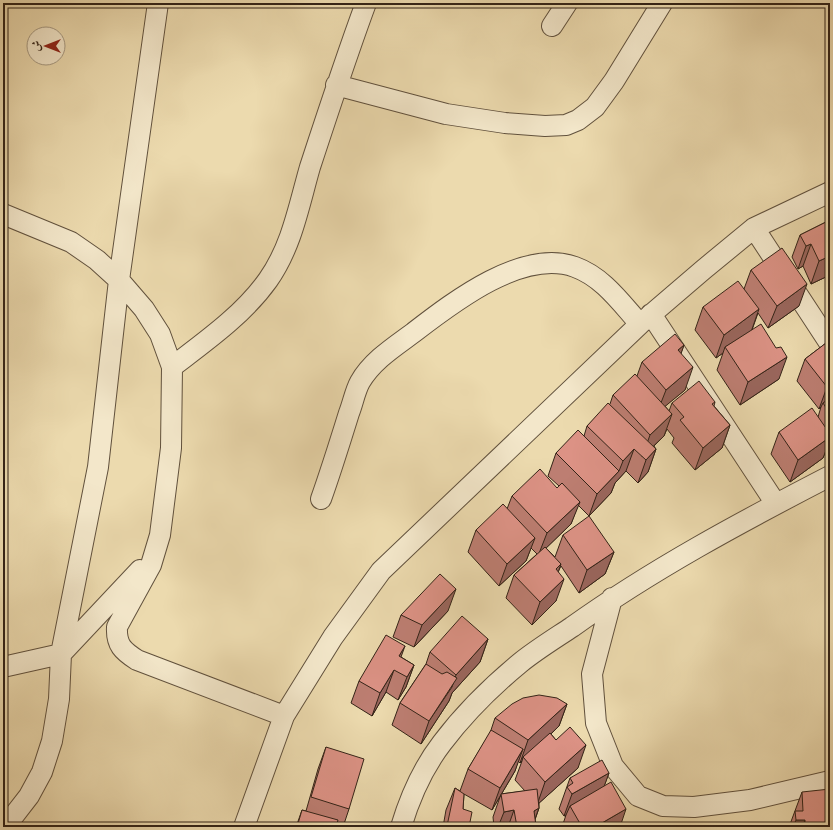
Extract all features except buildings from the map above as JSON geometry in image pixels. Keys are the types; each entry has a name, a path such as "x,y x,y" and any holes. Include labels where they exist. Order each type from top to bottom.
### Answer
{"street":[{"path":"5,827 29,796 42,772 52,741 59,699 61,654 98,467 119,280 158,3"},
{"path":"172,367 242,309 259,292 277,266 293,226 336,85 366,3"},
{"path":"552,26 567,3"},
{"path":"336,85 446,114 505,123 545,126 566,125 578,120 595,107 614,81 662,3"},
{"path":"244,827 284,716 333,637 381,571 646,319 754,228 830,192"},
{"path":"3,214 71,242 97,260 119,280 144,309 160,334 172,367 171,448 163,522 155,554 149,569 117,627 116,638 121,646 137,660 284,716"},
{"path":"754,228 830,344"},
{"path":"321,499 360,382 375,362 441,311 476,289 524,267 560,264 574,267 587,273 607,287 646,319 776,504"},
{"path":"401,827 410,797 422,774 441,744 477,702 520,663 612,598 682,555 830,476"},
{"path":"3,667 61,654 155,554"},
{"path":"612,598 592,674 596,723 613,766 638,796 663,806 694,807 750,800 830,781"}]}
